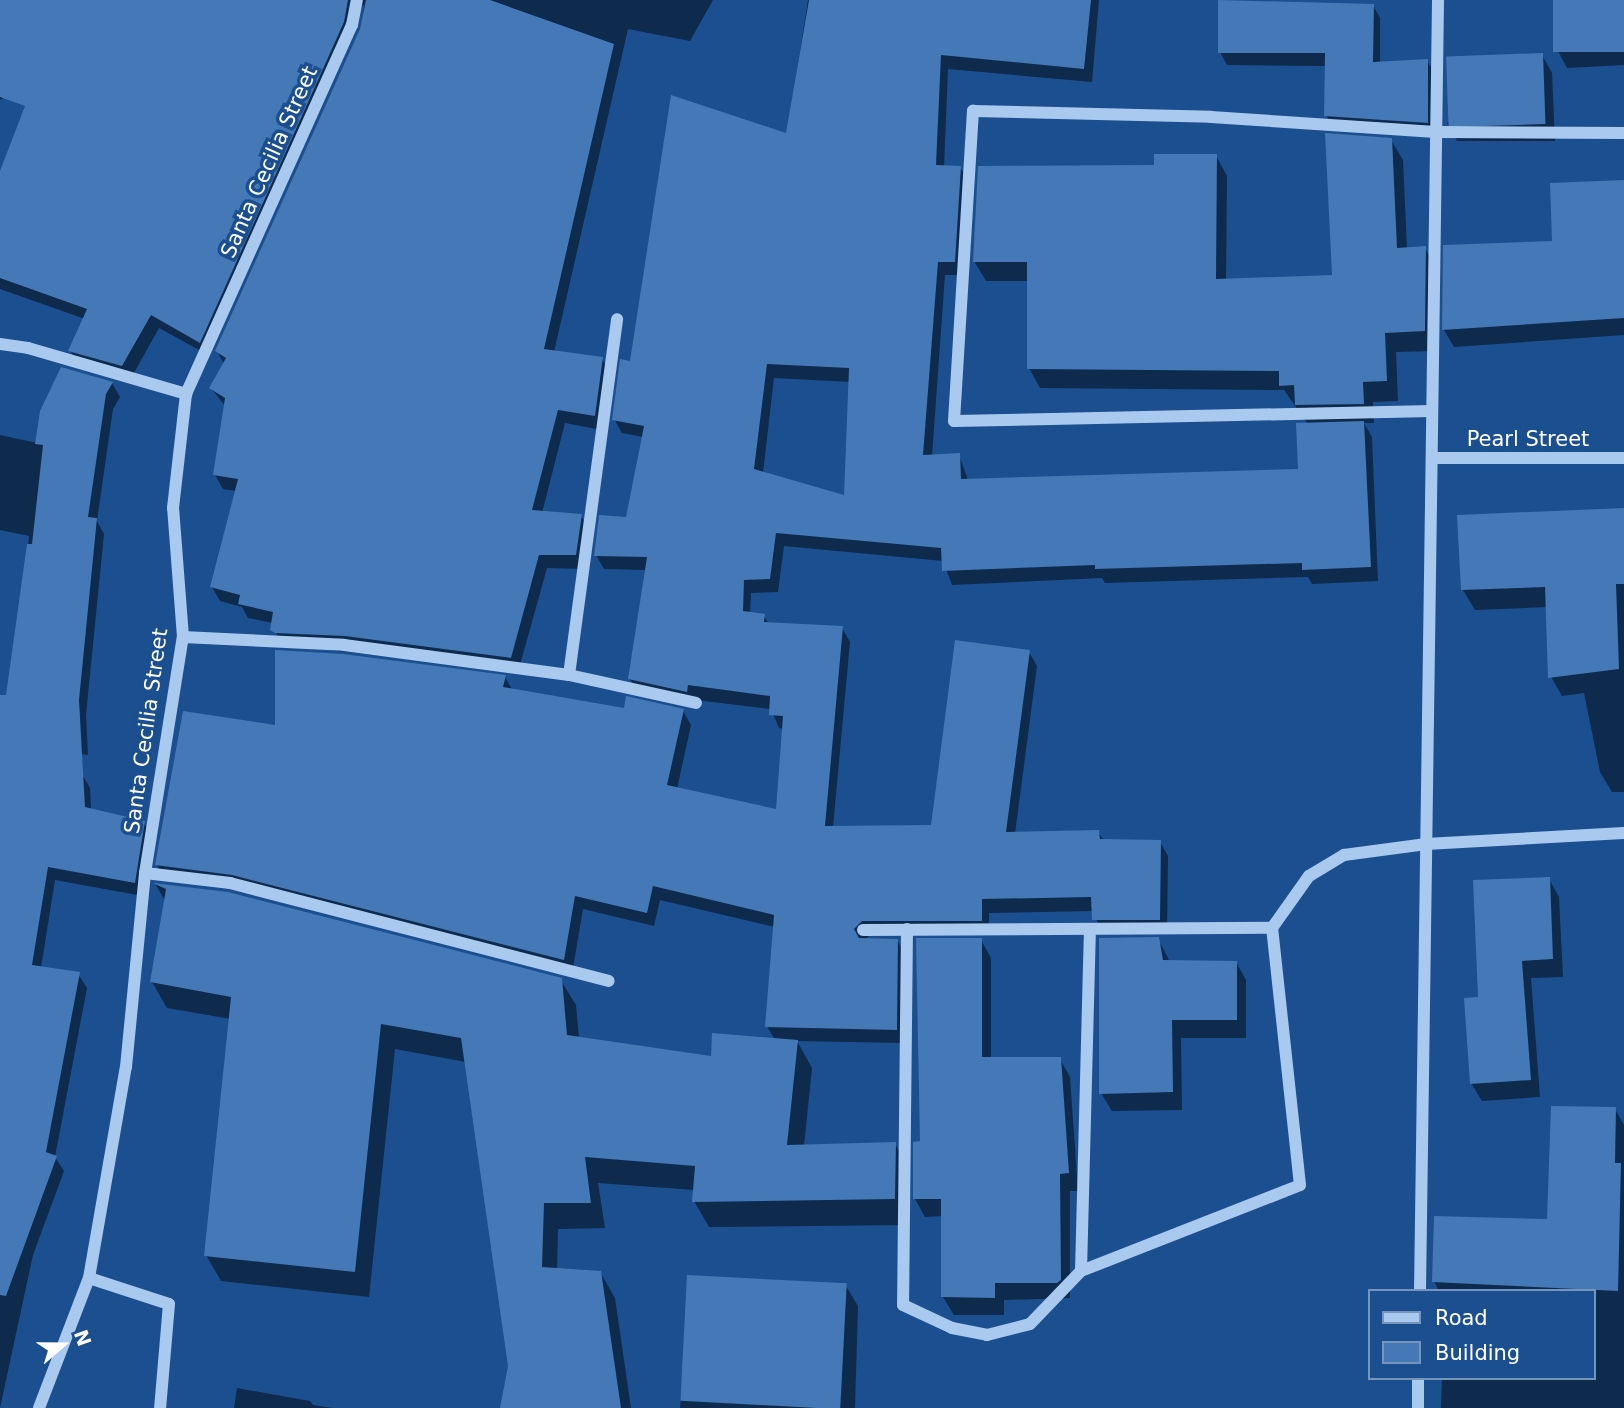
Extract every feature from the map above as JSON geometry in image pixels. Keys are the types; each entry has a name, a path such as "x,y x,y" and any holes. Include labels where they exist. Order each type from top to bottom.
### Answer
{"street":[{"name":"Santa Cecilia Street","path":"39,1408 89,1278 126,1067 145,873 183,637 173,508 186,394 352,25 357,0"},
{"path":"1420,1289 1438,0"},
{"path":"1432,411 954,421 973,111 1211,117 1436,132 1624,133"},
{"path":"569,675 617,318"},
{"path":"0,344 28,348 186,394"},
{"name":"Pearl Street","path":"1432,458 1624,458"},
{"path":"183,637 344,645 569,675 696,703"},
{"path":"907,929 903,1305 952,1328 987,1335 1030,1324 1081,1271 1300,1185 1272,928 1309,876 1344,855 1426,844 1624,833"},
{"path":"145,873 230,883 609,981"},
{"path":"863,930 1090,931 1272,928"},
{"path":"1081,1271 1090,931"},
{"path":"89,1278 169,1304 160,1408"},
{"path":"1418,1380 1418,1408"}],"building":[{"path":"0,0 348,0 344,22 200,343 151,315 122,366 68,351 87,309 0,278 0,171 25,106 0,97"},
{"path":"366,0 490,0 614,44 544,349 603,357 595,416 558,410 532,510 582,514 576,555 539,555 511,658 345,636 275,633 270,630 273,612 238,604 240,595 210,587 238,479 213,475 225,398 209,388 226,358 215,351 360,29"},
{"path":"809,0 1091,0 1084,69 941,55 936,165 961,166 955,262 938,262 923,455 960,453 961,479 1298,469 1296,423 1364,421 1371,567 1302,570 1302,563 1095,569 1095,565 942,571 941,548 776,533 770,579 744,580 743,611 765,614 764,622 843,626 825,826 931,825 955,640 1030,650 1006,832 1099,830 1100,839 1161,840 1160,920 1092,920 1091,897 982,899 982,921 862,921 854,929 859,938 898,939 897,1030 765,1027 774,915 653,886 647,913 575,896 564,960 232,875 155,865 183,711 275,725 275,650 343,654 506,675 503,687 624,708 626,696 684,709 667,785 776,809 783,716 769,715 770,696 688,685 687,692 628,679 647,557 594,556 599,515 626,517 644,426 612,420 620,359 630,361 671,95 786,133","holes":["767,364 849,368 844,495 754,469"]},
{"path":"1218,0 1374,4 1373,62 1428,59 1428,123 1324,116 1325,53 1218,53"},
{"path":"1553,0 1624,0 1624,52 1553,52"},
{"path":"1543,53 1545,124 1449,127 1446,56"},
{"path":"1325,133 1392,138 1397,248 1426,246 1425,331 1385,333 1387,381 1363,382 1364,404 1295,405 1294,385 1279,386 1279,371 1027,369 1027,262 973,262 978,166 1154,165 1154,154 1217,154 1216,279 1332,275"},
{"path":"1624,180 1624,318 1442,330 1443,245 1552,241 1550,183"},
{"path":"61,367 113,382 106,394 88,517 97,518 79,700 85,807 145,821 135,883 48,867 32,965 80,972 46,1152 57,1156 6,1296 0,1295 0,695 6,695 27,544 32,544 43,445 35,444 40,411"},
{"path":"1624,508 1624,584 1616,584 1619,669 1548,678 1545,587 1461,590 1457,515"},
{"path":"1550,877 1553,959 1522,961 1531,1080 1470,1084 1464,998 1478,997 1473,880"},
{"path":"153,883 228,892 562,978 567,1035 711,1056 712,1033 798,1040 787,1145 896,1142 895,1199 692,1202 695,1166 585,1157 591,1203 544,1203 542,1267 601,1271 621,1408 500,1408 508,1366 461,1038 381,1024 355,1272 204,1256 231,997 150,982 166,889"},
{"path":"1159,937 1163,960 1237,961 1237,1020 1172,1020 1173,1092 1099,1094 1099,938"},
{"path":"916,938 982,938 982,1057 1061,1057 1069,1173 1060,1174 1061,1280 1057,1283 995,1283 995,1298 941,1297 941,1199 913,1199 913,1142 920,1141"},
{"path":"1551,1106 1616,1107 1615,1163 1621,1163 1618,1291 1432,1282 1434,1216 1547,1219"},
{"path":"687,1275 847,1283 840,1408 680,1401"}]}
